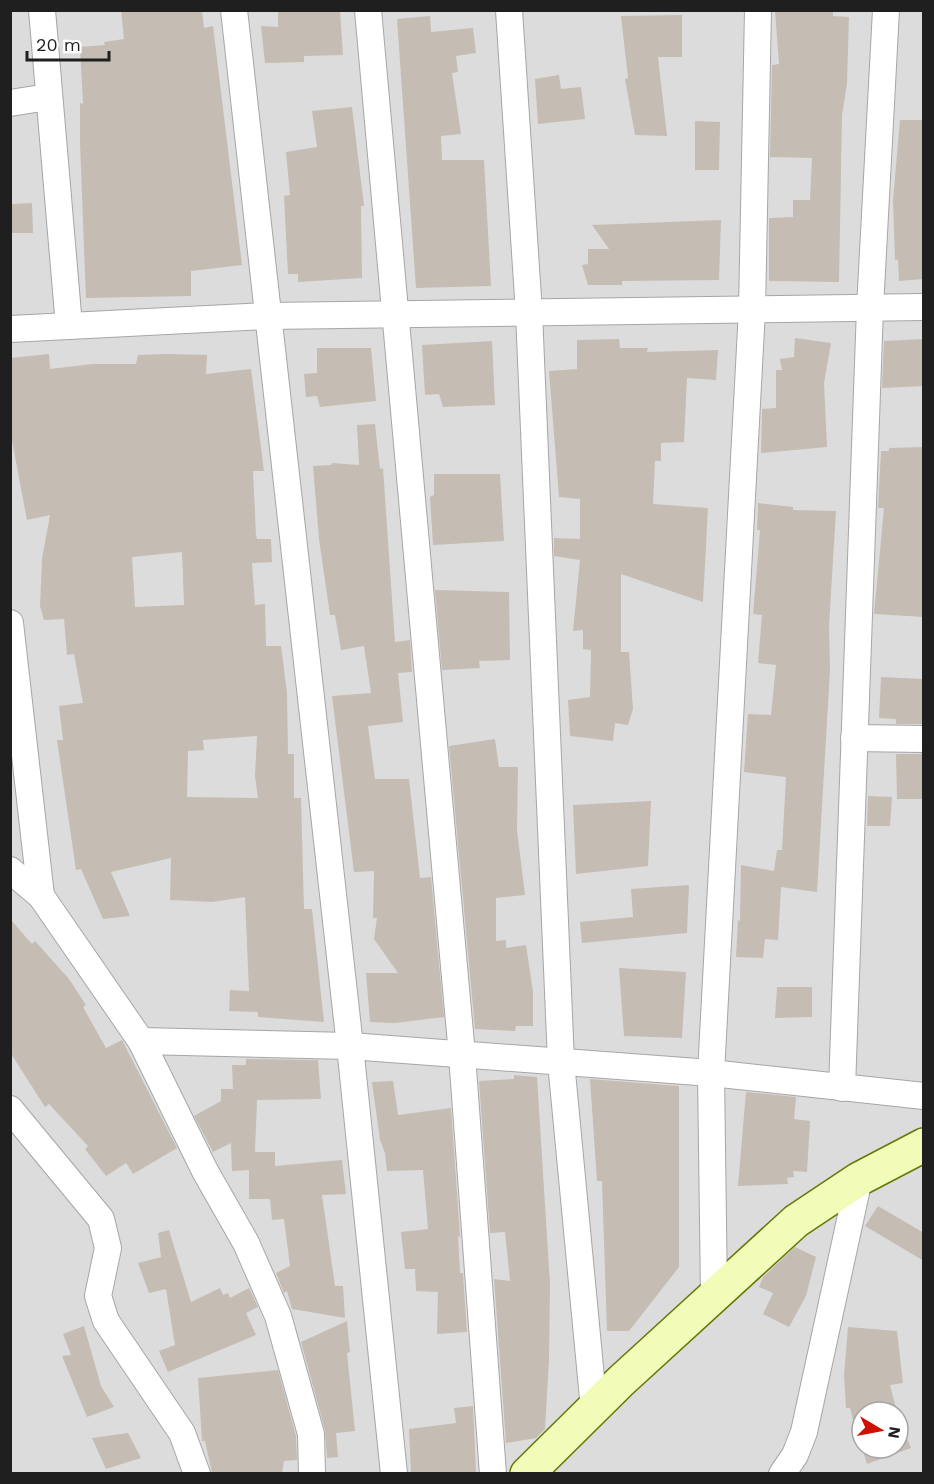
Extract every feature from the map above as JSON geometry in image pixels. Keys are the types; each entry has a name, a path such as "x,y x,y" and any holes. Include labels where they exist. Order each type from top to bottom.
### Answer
{"street":[{"path":"42,10 69,326"},
{"path":"234,10 350,1046 394,1473"},
{"path":"368,10 462,1055 494,1473"},
{"path":"509,10 529,313 561,1062 594,1408"},
{"path":"714,1296 711,1074 752,310 758,10"},
{"path":"842,1088 870,308 886,10"},
{"path":"10,103 48,97"},
{"path":"10,329 268,316 924,307"},
{"path":"10,623 41,896"},
{"path":"854,738 924,739"},
{"path":"10,870 41,896 141,1041 205,1172 246,1243 278,1316 311,1434 312,1473"},
{"path":"141,1041 350,1046 711,1074 924,1096"},
{"path":"10,1109 101,1219 108,1248 98,1296 106,1321 182,1433 197,1473"},
{"path":"527,1473 796,1221 859,1179 924,1145"},
{"path":"782,1473 795,1455 804,1432 859,1179"}],"shaded area":[{"path":"10,11 923,11 923,1473 11,1473"}],"building":[{"path":"121,10 202,10 204,28 213,26 242,265 191,271 191,296 86,298 80,143 80,103 83,104 80,47 105,45 104,42 124,39"},
{"path":"340,10 343,55 304,56 304,62 265,63 261,26 278,27 278,12"},
{"path":"775,10 833,10 833,16 849,17 847,84 842,115 839,282 769,281 769,218 793,217 793,200 810,200 812,158 770,157 772,65 779,64"},
{"path":"682,15 682,57 658,57 667,136 635,135 625,79 628,78 621,16"},
{"path":"430,16 431,32 473,28 476,53 456,56 458,72 452,73 461,134 441,136 442,160 484,160 491,286 416,288 397,19"},
{"path":"559,75 561,89 581,87 585,119 538,124 535,79"},
{"path":"352,107 364,206 361,206 362,278 298,282 298,274 288,274 284,196 290,195 286,152 317,147 312,111"},
{"path":"900,120 924,120 924,279 899,281 898,260 895,260 893,200"},
{"path":"695,121 720,122 719,170 695,170"},
{"path":"32,203 33,233 10,233 10,204"},
{"path":"721,220 719,280 622,281 622,285 588,285 582,265 588,264 588,249 609,249 592,225"},
{"path":"795,338 831,343 824,383 827,447 761,453 762,409 776,408 776,370 782,370 780,359 794,357"},
{"path":"619,339 620,348 648,348 647,352 718,350 716,380 687,378 684,442 661,443 661,461 655,461 653,504 708,508 703,602 621,574 621,652 629,652 633,709 628,725 615,723 613,741 570,736 568,700 590,697 591,650 583,649 583,630 573,631 580,560 554,556 554,538 580,539 580,499 559,497 549,371 577,369 577,340"},
{"path":"924,339 924,386 882,388 884,341"},
{"path":"492,341 495,405 443,407 439,394 425,395 422,345"},
{"path":"317,348 371,348 376,401 320,407 317,396 306,397 304,374 317,373"},
{"path":"49,354 50,369 92,364 136,364 138,355 207,355 206,374 251,369 264,471 253,471 256,535 257,539 271,539 272,562 252,563 255,605 265,604 266,646 281,646 287,693 288,754 294,754 294,798 301,798 304,909 312,909 324,1022 258,1017 258,1012 229,1011 230,990 249,991 245,897 212,902 170,900 171,858 111,872 130,916 103,919 81,869 76,870 57,740 63,740 59,706 83,703 74,654 67,655 64,619 44,620 40,606 42,559 50,515 27,520 10,430 10,358","holes":["182,552 184,605 135,607 132,557","257,736 255,776 258,798 187,797 188,751 204,750 203,740"]},
{"path":"375,424 380,469 383,468 395,642 410,640 412,672 398,673 403,722 368,726 375,779 409,779 420,878 431,877 444,1017 395,1023 370,1022 366,973 398,973 374,939 377,918 373,918 374,871 354,872 332,696 371,693 364,646 341,650 335,615 330,615 319,539 313,466 331,465 332,463 359,465 357,425"},
{"path":"924,447 924,617 874,614 884,508 878,508 881,451 889,451 889,448"},
{"path":"434,474 500,474 504,541 433,545 430,497 434,495"},
{"path":"758,503 793,507 793,510 836,511 829,626 830,670 817,892 781,887 778,940 765,939 763,958 736,957 738,920 740,921 741,865 774,871 777,850 782,850 786,777 744,772 748,714 771,715 776,665 758,663 762,615 753,614 760,530 757,530"},
{"path":"435,590 509,592 510,660 479,661 480,668 442,670"},
{"path":"881,677 924,679 922,724 896,724 896,719 879,718"},
{"path":"495,739 499,767 518,767 517,830 525,895 496,898 496,941 506,940 506,948 526,945 533,992 533,1026 516,1026 515,1031 475,1029 449,746"},
{"path":"896,754 924,754 924,799 897,799"},
{"path":"868,796 892,797 890,826 867,826"},
{"path":"651,801 648,866 576,874 573,805"},
{"path":"689,885 687,933 582,943 580,922 633,917 631,889"},
{"path":"10,919 32,944 35,941 69,979 86,1005 83,1007 106,1048 122,1040 177,1148 133,1174 126,1163 106,1176 85,1149 88,1146 49,1104 45,1107 10,1052"},
{"path":"619,968 686,972 682,1038 624,1036"},
{"path":"777,987 812,987 812,1017 775,1018"},
{"path":"246,1059 318,1060 321,1099 257,1100 255,1152 275,1152 275,1166 342,1160 346,1194 322,1195 335,1286 343,1286 345,1318 292,1309 287,1291 284,1293 276,1273 290,1266 284,1219 272,1220 270,1199 249,1199 249,1170 232,1171 231,1143 213,1152 194,1116 221,1101 221,1089 233,1089 232,1065 246,1065"},
{"path":"514,1075 537,1077 550,1284 549,1359 545,1429 536,1438 506,1443 494,1279 510,1281 505,1232 490,1233 479,1081 514,1079"},
{"path":"590,1079 679,1086 679,1267 629,1331 607,1331 602,1181 597,1181"},
{"path":"393,1081 398,1115 451,1108 460,1236 458,1237 460,1273 463,1273 467,1332 437,1334 438,1292 416,1291 415,1269 405,1269 401,1232 428,1229 423,1170 387,1171 372,1082"},
{"path":"746,1092 796,1097 794,1119 810,1121 807,1172 793,1171 794,1177 787,1178 788,1184 738,1186"},
{"path":"878,1206 924,1233 924,1261 865,1226"},
{"path":"169,1230 191,1302 220,1288 223,1295 228,1293 230,1298 249,1288 258,1307 246,1313 256,1335 168,1372 159,1351 175,1345 166,1289 149,1293 138,1263 161,1257 158,1233"},
{"path":"795,1247 816,1257 806,1296 789,1327 763,1314 773,1293 759,1287 763,1277"},
{"path":"347,1321 350,1352 347,1353 355,1431 336,1433 338,1457 327,1458 325,1430 301,1342"},
{"path":"84,1326 101,1386 114,1407 87,1417 62,1356 71,1355 63,1334"},
{"path":"848,1327 897,1331 903,1383 890,1385 894,1400 850,1400 850,1408 846,1408 844,1375"},
{"path":"278,1370 296,1436 297,1460 284,1461 282,1473 212,1473 205,1441 202,1441 198,1378"},
{"path":"473,1406 476,1473 411,1473 409,1429 456,1423 454,1408"},
{"path":"128,1433 141,1458 106,1469 92,1438"},
{"path":"866,1460 878,1460 867,1464"}]}
